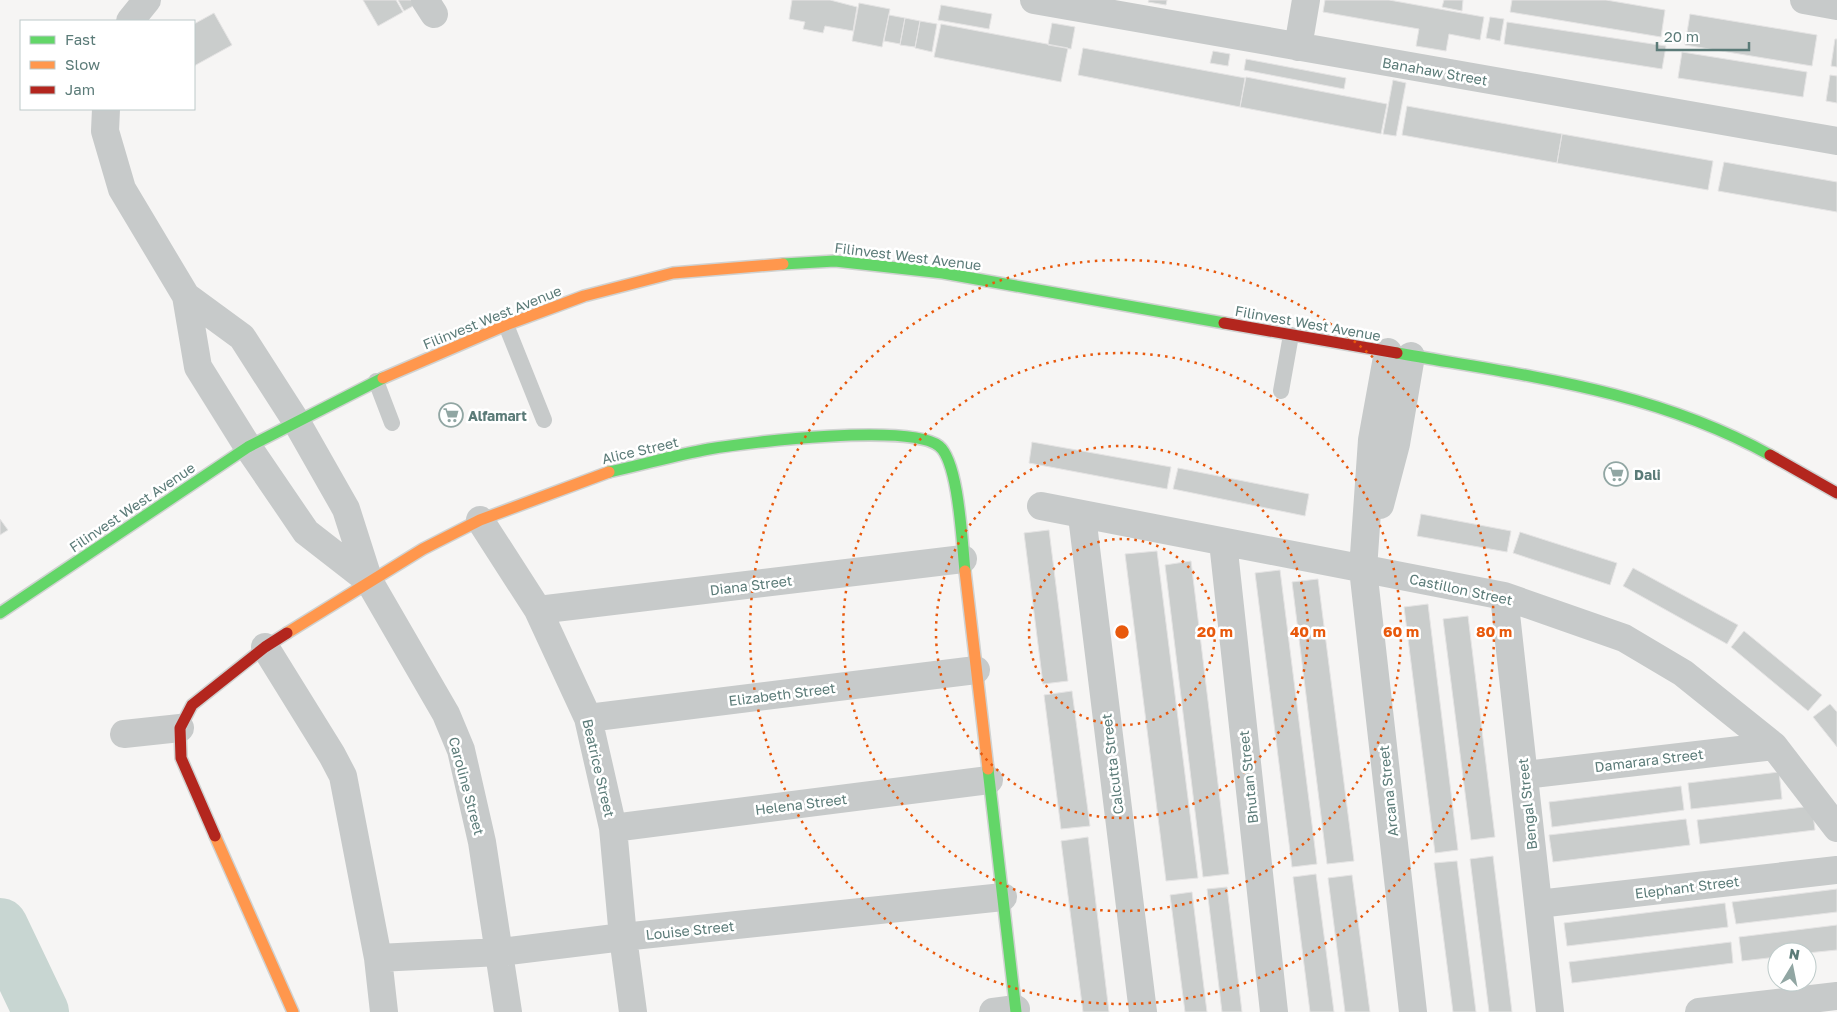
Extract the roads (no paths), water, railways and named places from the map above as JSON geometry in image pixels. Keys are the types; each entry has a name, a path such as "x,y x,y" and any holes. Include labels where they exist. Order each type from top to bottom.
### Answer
{"street":[{"path":"131,20 147,0"},
{"name":"Banahaw Street","path":"1034,0 1837,141"},
{"path":"1298,47 1306,0"},
{"path":"1804,0 1837,6"},
{"path":"106,110 105,131 122,189 186,296 198,367 248,447 310,536 369,581"},
{"name":"Filinvest West Avenue","path":"0,613 248,447 376,381 506,325 584,296 673,273 762,265 835,261 944,273 1599,389 1670,410 1741,439 1837,493"},
{"path":"186,296 242,337 296,421 346,509 369,581"},
{"path":"1363,569 1396,444 1399,354"},
{"name":"Alice Street","path":"180,728 192,705 265,647 423,549 480,520 598,475 710,449 820,437 899,435 921,438 939,446 950,462 954,478 963,559"},
{"name":"Castillon Street","path":"1041,506 1082,516 1504,596 1624,638 1683,673 1774,746 1837,828"},
{"name":"Calcutta Street","path":"1082,516 1143,1012"},
{"name":"Beatrice Street","path":"480,520 538,610 588,718 613,828 623,937 633,1012"},
{"name":"Bhutan Street","path":"1223,542 1274,1012"},
{"path":"963,559 1003,897 1008,1011"},
{"name":"Diana Street","path":"538,610 963,559"},
{"name":"Arcana Street","path":"1363,569 1413,1012"},
{"name":"Caroline Street","path":"369,581 431,686 446,714 460,750 482,842 508,1012"},
{"name":"Bengal Street","path":"1504,596 1550,1012"},
{"path":"265,647 343,776 378,958 384,1012"},
{"name":"Elizabeth Street","path":"588,718 976,670"},
{"path":"124,734 180,728 181,758 293,1012"},
{"name":"Damarara Street","path":"1524,775 1774,746"},
{"name":"Helena Street","path":"613,828 989,780"},
{"name":"Elephant Street","path":"1538,904 1837,870"},
{"name":"Louise Street","path":"378,958 500,952 623,937 1003,897"},
{"path":"1699,1012 1837,996"}],"lane":[{"path":"506,325 544,420"},
{"path":"1281,391 1291,335"},
{"path":"376,381 392,423"}],"waterway":[{"path":"0,926 41,1012"}],"place":[{"name":"Alfamart","path":"451,415"},
{"name":"Dali","path":"1616,474"}]}
